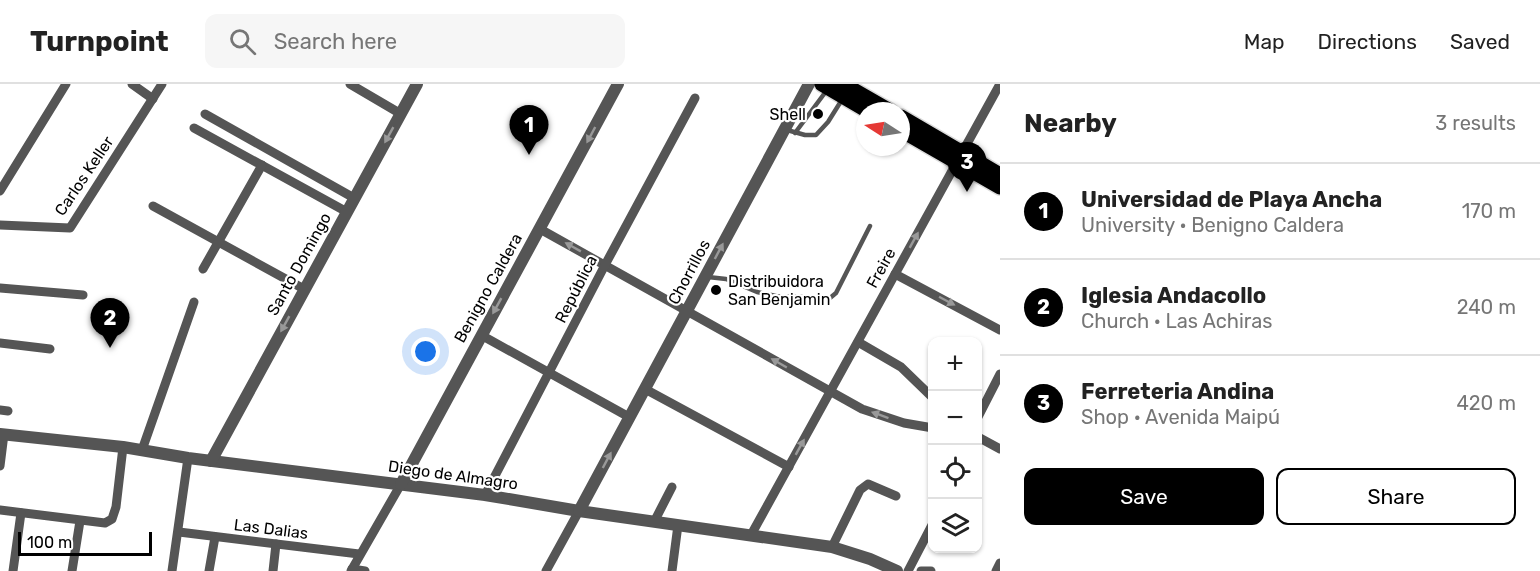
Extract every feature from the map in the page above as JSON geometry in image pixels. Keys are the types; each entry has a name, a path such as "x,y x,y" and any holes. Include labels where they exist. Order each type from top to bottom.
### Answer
{"main road":[{"path":"834,88 856,103"},
{"path":"834,88 868,102"},
{"path":"910,123 1000,187"},
{"path":"910,134 1000,175"}],"street":[{"path":"0,189 66,84"},
{"path":"132,84 153,99"},
{"name":"Carlos Keller","path":"0,225 70,228 162,84"},
{"path":"350,84 401,114"},
{"name":"Santo Domingo","path":"211,460 417,84"},
{"name":"Benigno Caldera","path":"351,570 401,484 618,84"},
{"name":"Chorrillos","path":"546,571 705,276 790,131 809,84"},
{"name":"Freire","path":"751,535 1000,84"},
{"name":"República","path":"485,495 694,98"},
{"path":"205,114 354,198"},
{"path":"194,128 347,212"},
{"path":"203,269 262,165"},
{"path":"153,206 304,289"},
{"path":"540,229 830,392 862,408 904,423 928,428"},
{"path":"895,274 1000,330"},
{"path":"0,288 83,295"},
{"path":"142,450 194,302"},
{"path":"481,335 629,417"},
{"path":"858,342 902,367 928,393"},
{"path":"0,343 50,349"},
{"path":"982,409 1000,374"},
{"path":"645,389 789,467"},
{"path":"921,427 928,422"},
{"path":"0,466 2,434"},
{"name":"Diego de Almagro","path":"2,434 123,447 188,458 485,495 579,511 832,547 891,570"},
{"path":"982,439 1000,449"},
{"path":"0,510 105,523 112,519 116,507 123,447"},
{"path":"172,571 188,458"},
{"path":"832,547 860,490 868,484 896,496"},
{"path":"654,522 672,487"},
{"path":"13,571 21,513"},
{"path":"72,571 80,521"},
{"path":"672,571 678,525"},
{"name":"Las Dalias","path":"179,532 359,554"},
{"path":"908,571 928,533"},
{"path":"209,571 215,537"},
{"path":"273,571 276,544"},
{"path":"996,571 1000,563"},
{"path":"351,570 365,571"},
{"path":"921,571 931,571"}],"lane":[{"path":"790,131 834,88"},
{"path":"790,131 805,135 818,134 834,88"},
{"path":"705,276 726,279 757,292 776,296 830,298 836,293 870,226"}],"place":[{"name":"Shell","path":"818,114"},
{"name":"Universidad de Playa Ancha","path":"529,155"},
{"name":"Ferreteria Andina","path":"967,192"},
{"name":"Distribuidora San Benjamin","path":"716,290"},
{"name":"Iglesia Andacollo","path":"110,348"}]}
